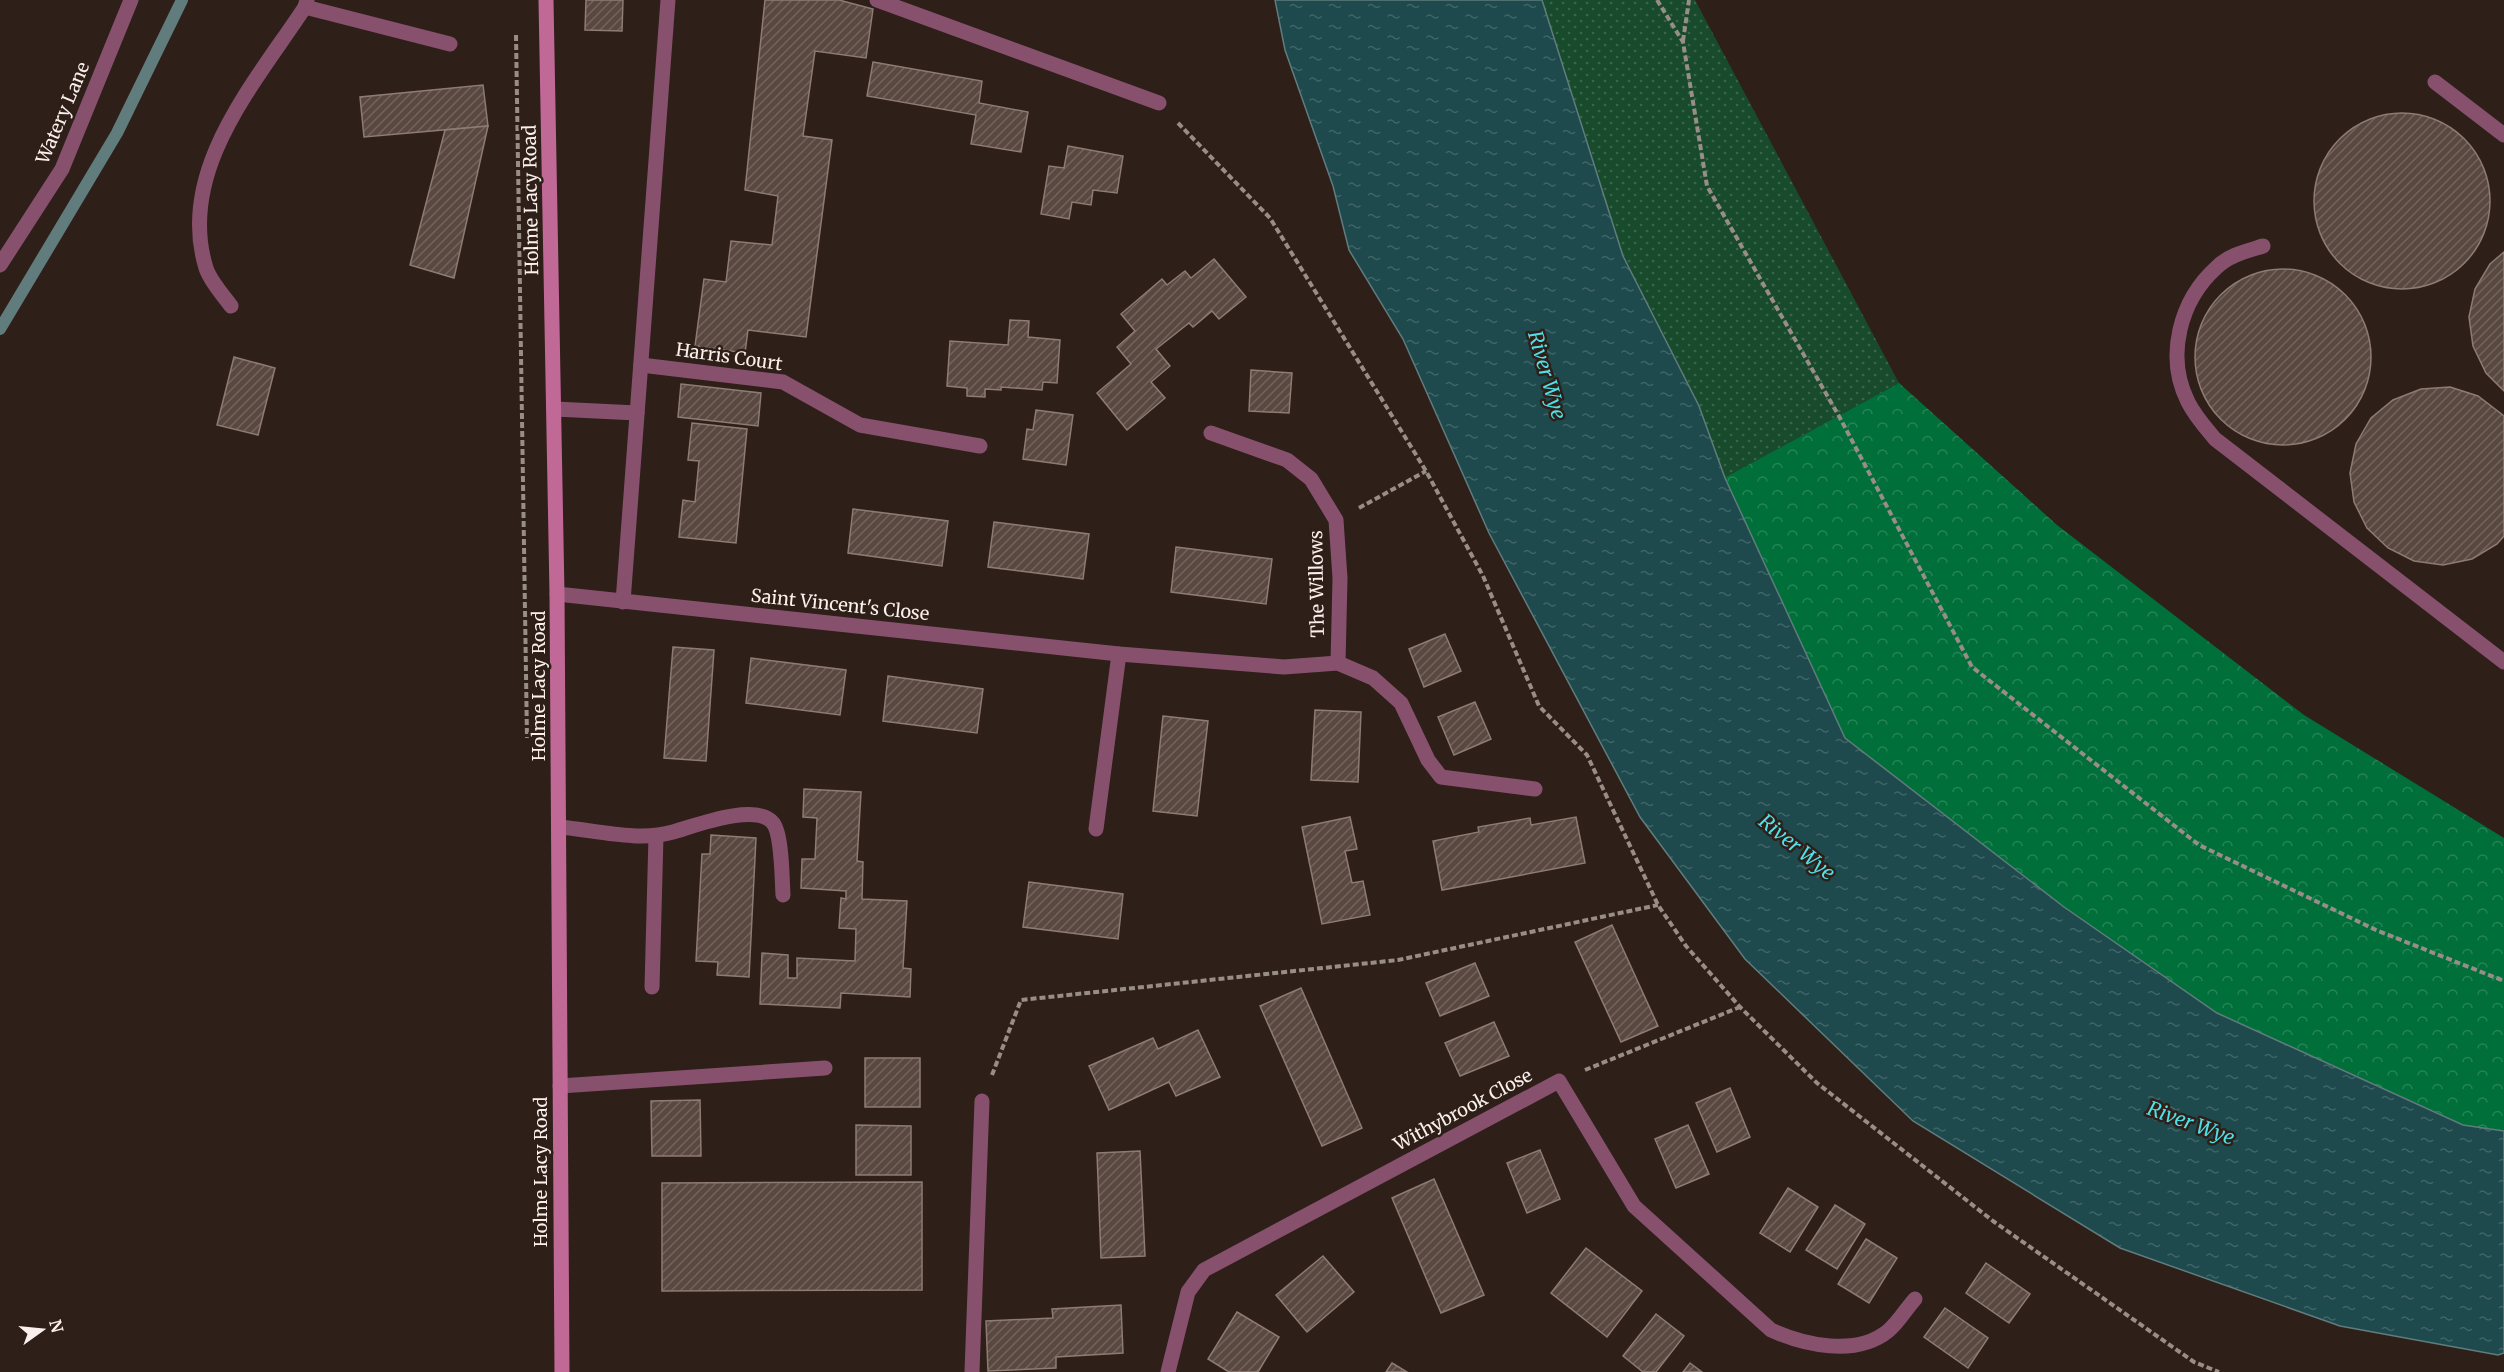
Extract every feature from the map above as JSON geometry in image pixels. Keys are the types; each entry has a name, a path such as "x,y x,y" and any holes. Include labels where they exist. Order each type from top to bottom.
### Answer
{"street":[{"name":"Watery Lane","path":"0,266 62,169 131,0"},
{"name":"Holme Lacy Road","path":"546,0 555,409 562,1372"},
{"path":"623,602 668,0"},
{"path":"877,0 1159,102"},
{"path":"231,306 206,270 197,223 205,179 222,135 306,4 450,44"},
{"path":"2435,82 2504,135"},
{"path":"2263,246 2240,253 2218,266 2201,285 2186,309 2179,328 2178,351 2179,376 2187,401 2198,419 2215,439 2504,662"},
{"name":"Harris Court","path":"641,365 783,382 860,425 980,446"},
{"path":"555,409 637,413"},
{"name":"The Willows","path":"1211,432 1287,460 1311,479 1336,520 1340,578 1338,663"},
{"name":"Saint Vincent's Close","path":"557,594 1119,654 1284,667 1338,663 1373,678 1401,703 1428,760 1441,777 1535,789"},
{"path":"1096,829 1119,654"},
{"path":"559,827 656,836 740,814 766,817 775,824 783,895"},
{"path":"652,987 656,836"},
{"path":"560,1086 825,1068"},
{"name":"Withybrook Close","path":"1167,1372 1188,1292 1204,1270 1559,1081 1634,1206 1771,1330 1795,1341 1830,1346 1872,1340 1888,1331 1915,1299"},
{"path":"972,1372 982,1101"}],"path":[{"path":"1657,0 1683,42"},
{"path":"1689,0 1683,42 1707,186 1840,418 1972,667 2199,845 2376,930 2504,981"},
{"path":"516,24 527,740"},
{"path":"1159,102 1269,218 1426,471 1483,576 1539,705 1587,755 1658,904 1686,946 1740,1007 1817,1083 1993,1221 2194,1362 2219,1372"},
{"path":"1336,520 1426,471"},
{"path":"982,1101 1021,1000 1398,960 1658,904"},
{"path":"1559,1081 1740,1007"}],"green space":[{"path":"1542,0 1695,0 1899,383 1724,478 1699,406 1623,256"},
{"path":"1899,383 2057,525 2304,715 2504,838 2504,1131 2464,1125 2217,1013 2064,907 1845,738 1724,478"}],"water":[{"name":"River Wye","path":"1275,0 1542,0 1623,256 1699,406 1725,478 1845,738 2064,907 2217,1013 2463,1125 2504,1131 2504,1353 2498,1355 2340,1326 2120,1248 1913,1121 1745,959 1640,817 1489,533 1403,339 1349,250 1333,186 1285,50"}],"building":[{"path":"586,0 623,0 622,31 585,30"},
{"path":"765,0 839,0 873,9 866,58 815,51 803,136 832,140 806,337 748,330 745,353 695,346 704,279 726,282 731,241 772,245 778,196 745,190"},
{"path":"873,62 982,81 979,103 1028,112 1021,152 971,144 976,115 867,96"},
{"path":"483,85 488,126 364,137 360,97"},
{"path":"2402,113 2419,114 2436,119 2464,139 2484,167 2489,184 2489,218 2484,235 2464,263 2436,283 2419,288 2402,289 2385,288 2368,283 2340,263 2320,235 2315,218 2314,201 2315,184 2320,167 2340,139 2368,119 2385,114"},
{"path":"488,126 454,278 410,265 445,130"},
{"path":"1068,146 1123,156 1117,193 1093,190 1091,205 1072,202 1069,219 1041,214 1049,166 1064,168"},
{"path":"2504,252 2504,391 2486,373 2473,346 2469,317 2475,289 2490,264"},
{"path":"1214,259 1246,297 1219,319 1212,311 1193,327 1189,323 1156,349 1170,366 1151,382 1165,398 1127,430 1097,393 1131,364 1117,347 1135,331 1121,314 1162,279 1167,285 1185,271 1191,278"},
{"path":"2283,269 2300,270 2317,275 2345,295 2365,323 2370,340 2370,374 2365,391 2345,419 2317,439 2300,444 2283,445 2266,444 2249,439 2221,419 2201,391 2196,374 2195,357 2196,340 2201,323 2221,295 2249,275 2266,270"},
{"path":"1010,320 1029,321 1028,337 1060,340 1057,383 1043,382 1042,390 1001,387 1001,390 985,389 985,397 967,396 967,388 947,386 950,341 1008,345"},
{"path":"234,357 275,368 258,435 217,425"},
{"path":"1251,370 1292,373 1289,413 1249,411"},
{"path":"681,384 761,393 758,426 678,417"},
{"path":"2450,387 2478,396 2504,416 2504,536 2497,544 2472,559 2443,565 2414,561 2388,548 2367,528 2354,502 2350,473 2356,444 2371,418 2393,400 2421,389"},
{"path":"1036,410 1073,415 1066,465 1023,459 1027,429 1033,430"},
{"path":"692,423 747,429 736,543 679,537 683,500 695,502 699,461 688,460"},
{"path":"853,509 948,521 942,566 848,553"},
{"path":"994,522 1089,534 1083,579 988,567"},
{"path":"1176,547 1272,559 1266,604 1171,592"},
{"path":"1445,634 1461,671 1424,687 1409,649"},
{"path":"673,647 714,650 706,761 664,758"},
{"path":"751,658 846,670 840,715 746,703"},
{"path":"888,676 983,689 977,733 883,721"},
{"path":"1475,702 1491,739 1454,755 1438,717"},
{"path":"1315,710 1361,712 1358,782 1311,780"},
{"path":"1163,716 1208,721 1197,816 1153,811"},
{"path":"804,789 861,792 857,861 863,862 862,899 907,901 903,968 911,969 910,997 841,993 840,1008 760,1004 762,953 788,955 788,978 797,978 797,958 855,961 856,929 839,928 841,898 846,899 846,891 801,888 802,859 815,859 817,818 803,817"},
{"path":"1350,817 1357,849 1345,851 1352,883 1363,881 1370,915 1322,924 1302,827"},
{"path":"1576,817 1585,863 1442,890 1433,841 1479,832 1478,827 1530,818 1531,825"},
{"path":"711,835 756,838 749,977 717,975 718,962 696,961 702,854 710,854"},
{"path":"1029,882 1123,894 1118,939 1023,927"},
{"path":"1612,925 1658,1026 1621,1042 1575,942"},
{"path":"1475,963 1489,996 1440,1016 1426,983"},
{"path":"1301,988 1362,1128 1322,1146 1260,1006"},
{"path":"1494,1022 1509,1056 1460,1076 1445,1043"},
{"path":"1198,1030 1220,1077 1176,1096 1169,1082 1109,1110 1089,1066 1153,1038 1158,1049"},
{"path":"865,1058 920,1058 920,1107 865,1107"},
{"path":"1730,1088 1750,1137 1717,1152 1696,1103"},
{"path":"700,1100 701,1156 652,1156 651,1101"},
{"path":"856,1125 911,1126 911,1175 856,1175"},
{"path":"1688,1125 1709,1174 1676,1188 1655,1139"},
{"path":"1540,1150 1560,1199 1527,1213 1507,1163"},
{"path":"1140,1151 1145,1256 1101,1258 1097,1153"},
{"path":"1434,1179 1484,1295 1441,1313 1392,1198"},
{"path":"922,1182 922,1290 662,1291 662,1183"},
{"path":"1788,1188 1818,1207 1790,1252 1760,1233"},
{"path":"1835,1205 1865,1224 1837,1269 1806,1250"},
{"path":"1866,1239 1897,1258 1869,1303 1838,1284"},
{"path":"1586,1248 1642,1291 1607,1337 1551,1293"},
{"path":"1323,1256 1354,1292 1307,1332 1276,1295"},
{"path":"1986,1263 2030,1294 2009,1323 1966,1293"},
{"path":"1121,1305 1123,1353 1056,1357 1056,1368 988,1371 986,1321 1053,1318 1052,1309"},
{"path":"1945,1308 1988,1338 1968,1368 1924,1337"},
{"path":"1237,1312 1279,1337 1258,1372 1229,1372 1208,1359"},
{"path":"1656,1314 1684,1336 1656,1372 1643,1372 1623,1356"},
{"path":"1392,1363 1407,1372 1386,1372"},
{"path":"1690,1363 1702,1372 1683,1372"}],"waterway":[{"path":"0,329 117,133 182,0"}]}
